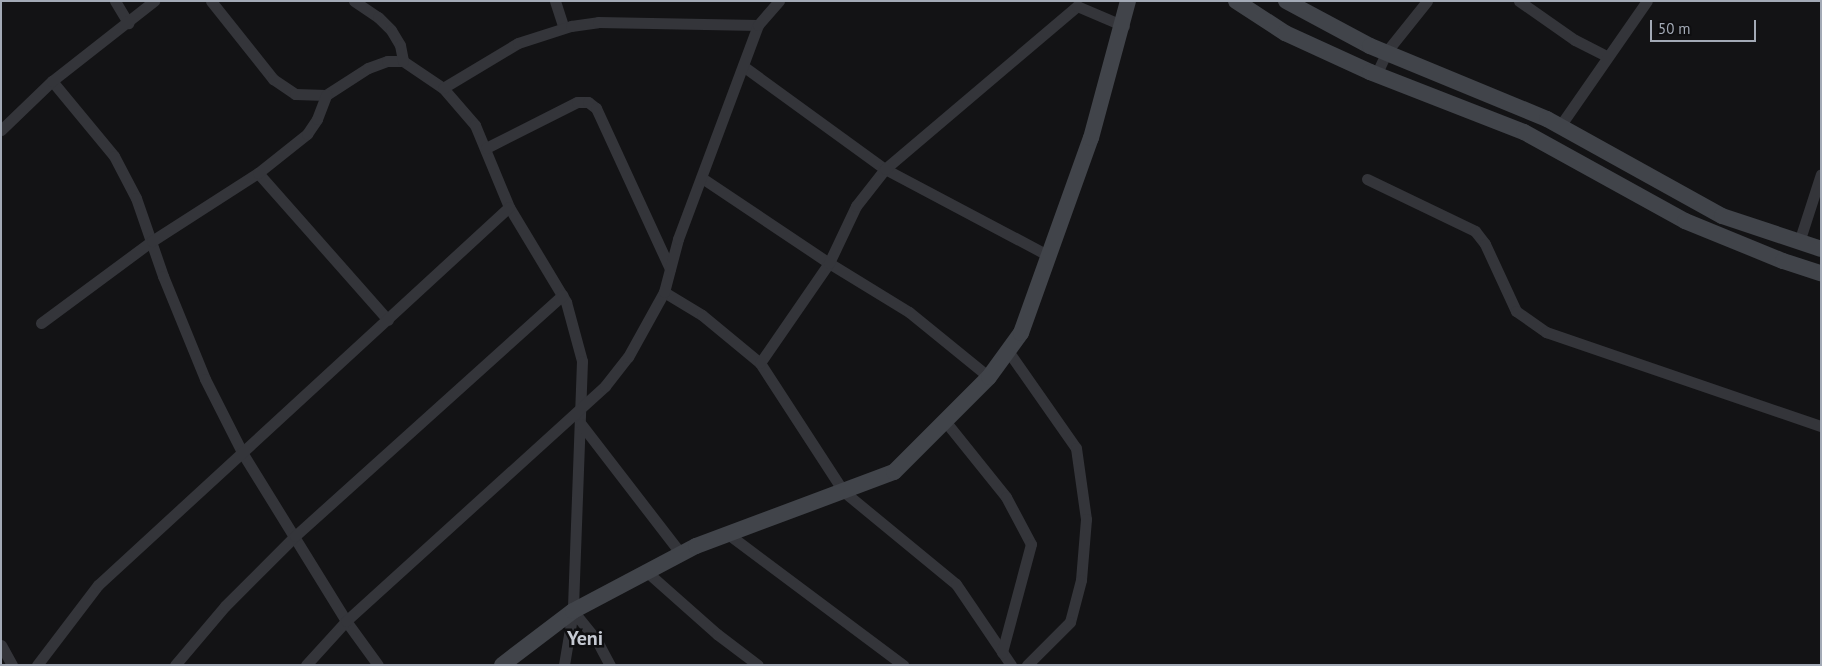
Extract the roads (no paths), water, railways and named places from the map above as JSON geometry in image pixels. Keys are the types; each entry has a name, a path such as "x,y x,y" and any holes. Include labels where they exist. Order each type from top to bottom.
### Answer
{"street":[{"path":"115,1 128,23"},
{"path":"1,130 52,81 154,1"},
{"path":"211,1 272,79 295,94 326,95 368,68 387,61 403,60 443,88 474,124 486,148 509,207 562,295 582,361 582,405 574,521 573,611 564,665"},
{"path":"354,1 378,17 391,30 400,45 403,60"},
{"path":"555,1 564,28"},
{"path":"306,665 346,621 605,386 628,357 664,292 678,238 758,25 779,1"},
{"path":"502,665 573,611 681,554 728,534 894,472 989,377 1021,334 1091,138 1124,26 1128,1"},
{"path":"1236,1 1285,33 1376,75 1524,132 1685,221 1782,261 1821,273"},
{"path":"1286,1 1370,46 1387,51 1560,126 1722,216 1821,249"},
{"path":"1376,75 1387,51 1427,1"},
{"path":"1519,1 1575,40 1606,56"},
{"path":"1560,126 1606,56 1647,1"},
{"path":"760,363 829,263 856,206 885,169 1078,6 1124,26"},
{"path":"443,88 518,43 564,28 598,22 758,25"},
{"path":"743,66 885,169 1049,256"},
{"path":"52,81 114,156 136,198 163,276 205,379 243,454 346,621 378,665"},
{"path":"41,323 152,241 258,173 307,134 317,119 326,95"},
{"path":"486,148 577,102 588,102 596,108 670,269"},
{"path":"258,173 388,320"},
{"path":"1800,242 1821,174"},
{"path":"702,178 829,263 909,312 989,377"},
{"path":"1367,179 1475,231 1485,244 1516,311 1546,332 1821,426"},
{"path":"37,665 98,585 243,454 509,207"},
{"path":"664,292 702,315 760,363 843,491 956,584 1011,665"},
{"path":"175,665 225,606 295,536 562,295"},
{"path":"1008,351 1076,448 1086,519 1082,580 1070,622 1027,665"},
{"path":"945,421 1006,497 1031,544 1002,652"},
{"path":"581,424 681,554"},
{"path":"728,534 903,665"},
{"path":"647,572 717,634 758,665"},
{"path":"573,611 596,639 610,665"},
{"path":"1,645 12,665"}],"district":[{"name":"Yeni","path":"585,638"}]}
